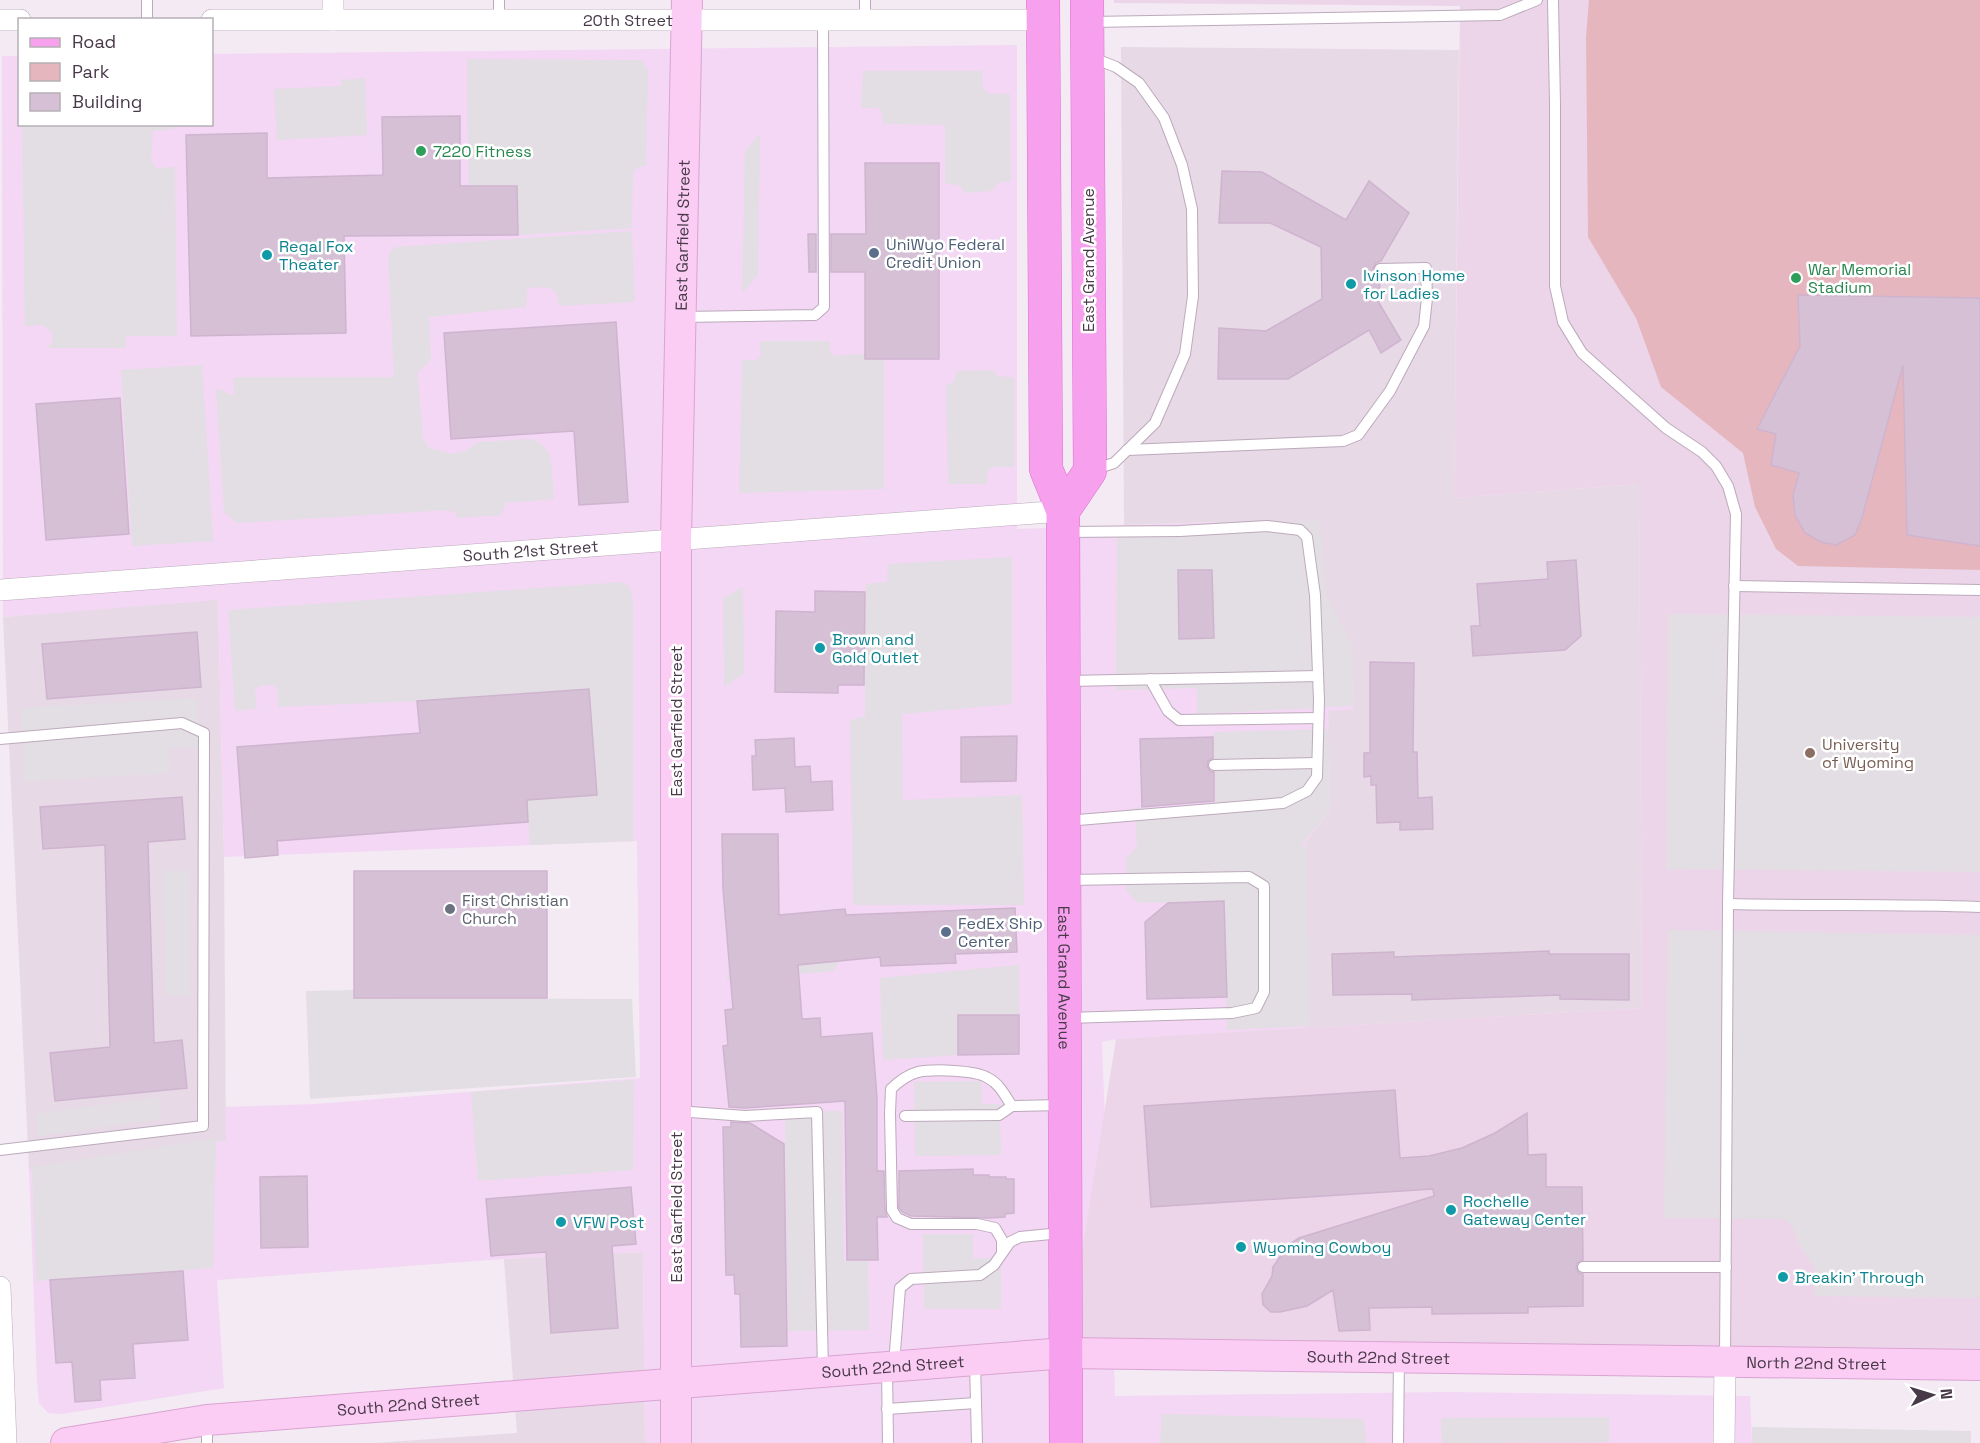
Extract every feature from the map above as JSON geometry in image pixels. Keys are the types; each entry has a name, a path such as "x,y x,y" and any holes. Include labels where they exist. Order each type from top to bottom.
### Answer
{"main road":[{"name":"East Grand Avenue","path":"1043,10 1046,469 1063,522 1066,1443"},
{"name":"East Grand Avenue","path":"1088,11 1090,471"},
{"path":"1063,522 1090,471"}],"street":[{"name":"20th Street","path":"213,20 333,10 687,10 823,20 865,10 1043,10"},
{"name":"East Garfield Street","path":"676,1443 676,540 687,10"},
{"path":"0,20 18,20"},
{"name":"South 21st Street","path":"0,590 676,540 1063,522"},
{"path":"0,1287 6,1443"},
{"name":"South 22nd Street","path":"66,1443 676,1384 1066,1353 1725,1362"},
{"path":"1724,1443 1725,1362"},
{"name":"North 22nd Street","path":"1725,1362 1980,1365"}],"lane":[{"path":"147,0 147,18"},
{"path":"1088,11 1500,15 1537,0"},
{"path":"1553,0 1556,104 1555,286 1563,322 1582,354 1666,428 1702,452 1716,466 1728,486 1736,514 1728,904 1725,1362"},
{"path":"680,317 815,315 824,307 823,20"},
{"path":"1088,56 1116,68 1139,82 1164,118 1182,165 1192,209 1192,296 1185,354 1155,423 1114,463 1090,471"},
{"path":"1127,450 1343,441 1358,435 1390,391 1424,326 1427,298 1426,268 1380,269"},
{"path":"1063,522 1180,531 1267,526 1300,530 1307,537 1313,578 1318,676 1317,777 1307,791 1283,803 1064,821"},
{"path":"1734,586 1980,590"},
{"path":"1064,681 1318,676"},
{"path":"1150,679 1168,711 1179,720 1318,718"},
{"path":"0,739 182,723 204,733 203,1126 0,1150"},
{"path":"1214,765 1317,763"},
{"path":"1064,880 1248,877 1264,886 1264,992 1256,1008 1232,1013 1065,1018"},
{"path":"1728,904 1818,906 1908,904 1980,907"},
{"path":"1002,1252 1002,1240 995,1228 977,1224 911,1224 897,1218 892,1210 891,1089 902,1078 919,1072 961,1071 987,1076 999,1086 1012,1106"},
{"path":"905,1116 999,1115 1012,1106 1065,1105"},
{"path":"676,1111 745,1116 817,1112 823,1373"},
{"path":"888,1443 887,1409 890,1367 900,1288 911,1279 980,1275 994,1265 1010,1242 1020,1237 1066,1233"},
{"path":"1583,1267 1726,1267"},
{"path":"1398,1443 1399,1358"},
{"path":"975,1361 977,1443"},
{"path":"887,1409 976,1403"}],"shaded area":[{"name":"University of Wyoming","path":"1114,0 1980,0 1980,1365 1066,1353 1116,1039 1642,1008 1639,484 1454,498 1460,6 1114,3"},
{"path":"1017,45 1017,529 1220,522 1250,542 1318,597 1351,648 1353,709 1328,711 1330,810 1305,843 1306,1028 1116,1039 1102,1042 1115,1396 1448,1392 1750,1396 1752,1443 645,1443 643,1252 504,1259 217,1280 224,1388 62,1414 48,1413 39,1403 37,1381 29,1170 226,1141 226,1107 316,1104 640,1078 637,841 224,857 218,600 3,617 2,56 18,56 18,126 213,126 213,54"},
{"path":"1121,47 1459,50 1454,498 1639,484 1642,1008 1306,1028 1305,843 1330,810 1328,710 1353,709 1351,648 1250,542 1220,522 1124,525"},
{"path":"467,59 641,60 648,69 646,166 640,166 633,172 632,228 518,235 517,186 468,186"},
{"path":"863,71 982,71 985,91 989,94 1010,94 1011,182 1000,182 991,191 963,193 962,187 945,183 945,125 883,124 882,114 878,108 861,108"},
{"path":"365,78 367,135 277,140 274,89 341,86 341,80"},
{"path":"22,126 174,126 174,129 153,131 151,161 156,168 175,167 177,336 126,336 126,348 48,348 52,342 52,332 43,325 25,326"},
{"path":"760,134 758,275 742,293 745,151"},
{"path":"632,231 635,302 559,306 557,294 551,289 530,288 527,291 526,307 429,317 431,360 418,372 418,375 423,438 429,448 453,454 465,451 478,442 530,439 539,442 548,451 551,460 554,499 506,503 501,515 458,518 455,513 448,510 237,523 224,512 216,388 234,394 233,378 236,377 394,377 388,262 389,253 396,247"},
{"path":"760,341 830,341 830,352 833,356 865,354 865,359 884,359 884,489 739,493 742,360 757,360 761,355"},
{"path":"202,365 213,541 132,546 121,370"},
{"path":"993,370 996,375 1014,377 1014,467 992,467 987,472 987,484 948,484 946,385 953,383 957,371"},
{"path":"1319,521 1327,597 1352,645 1353,706 1197,714 1197,688 1116,690 1117,529"},
{"path":"1012,557 1012,704 902,714 903,800 1022,795 1024,905 853,905 850,720 865,716 866,584 887,582 888,564"},
{"path":"623,582 628,585 633,604 633,841 530,845 527,800 597,794 589,689 417,701 278,707 277,689 266,685 255,689 257,708 235,711 228,610"},
{"path":"743,587 744,674 724,687 723,598"},
{"path":"218,599 224,857 226,1141 29,1170 3,617"},
{"path":"1668,614 1980,617 1980,872 1666,869"},
{"path":"197,698 200,747 169,748 170,773 24,782 20,708"},
{"path":"1329,729 1330,810 1301,846 1307,847 1309,1026 1227,1030 1223,901 1139,903 1126,891 1126,858 1137,847 1135,807 1142,809 1214,807 1213,737 1215,732"},
{"path":"164,871 189,871 190,995 165,995"},
{"path":"1668,930 1980,935 1980,1298 1814,1296 1815,1270 1799,1244 1792,1226 1785,1219 1664,1218"},
{"path":"840,961 833,971 726,980 730,970"},
{"path":"1019,965 1019,1015 958,1015 958,1055 883,1060 880,978"},
{"path":"354,990 355,998 632,999 636,1077 310,1099 306,991"},
{"path":"634,1080 633,1170 478,1181 471,1092"},
{"path":"981,1081 982,1104 1000,1104 1001,1155 915,1156 914,1082"},
{"path":"158,1097 161,1119 38,1136 35,1114"},
{"path":"842,1111 844,1261 868,1261 869,1330 788,1331 785,1112"},
{"path":"216,1138 213,1268 36,1281 32,1167"},
{"path":"923,1234 973,1234 973,1258 1001,1258 1001,1309 924,1309"},
{"path":"643,1252 645,1443 375,1443 517,1433 504,1259"},
{"path":"1162,1414 1364,1419 1366,1443 1160,1443"},
{"path":"1609,1417 1609,1442 1442,1443 1441,1418"},
{"path":"1752,1427 1971,1431 1971,1443 1752,1443"}],"green space":[{"name":"War Memorial Stadium","path":"1589,0 1980,0 1980,570 1798,566 1776,549 1755,507 1743,453 1661,387 1636,318 1588,237 1586,37"}],"building":[{"name":"Regal Fox Theater","path":"460,116 460,186 517,186 518,235 344,236 346,333 191,336 186,135 267,133 267,178 383,175 382,117"},
{"name":"UniWyo Federal Credit Union","path":"865,163 939,163 939,359 865,359 865,272 831,272 831,234 866,234"},
{"name":"Ivinson Home for Ladies","path":"1222,171 1262,172 1346,220 1369,181 1409,213 1381,261 1376,263 1373,269 1374,273 1380,276 1379,303 1401,340 1381,353 1369,330 1288,379 1218,379 1219,328 1266,331 1322,299 1321,247 1270,223 1219,223"},
{"path":"808,234 816,234 816,272 809,272"},
{"path":"1798,295 1980,298 1980,546 1907,535 1903,365 1862,518 1855,535 1836,545 1821,542 1805,533 1795,515 1793,495 1799,473 1771,465 1776,434 1757,429 1800,346"},
{"path":"616,322 628,502 579,505 574,431 451,439 444,333"},
{"path":"120,398 129,534 46,540 36,404"},
{"path":"1576,560 1581,636 1565,650 1473,656 1471,626 1480,626 1477,584 1548,579 1547,562"},
{"path":"1178,570 1212,570 1214,638 1179,639"},
{"name":"Brown and Gold Outlet","path":"815,591 865,592 864,685 838,685 838,693 775,692 776,611 815,612"},
{"path":"197,632 201,687 47,699 42,644"},
{"path":"1370,662 1414,663 1413,752 1417,752 1418,798 1432,797 1433,829 1400,830 1400,822 1377,823 1376,785 1371,785 1371,776 1364,777 1364,753 1370,753"},
{"path":"589,689 597,795 527,800 528,822 277,841 278,855 245,858 237,747 420,733 417,701"},
{"path":"1017,736 1016,781 961,782 961,737"},
{"path":"1213,737 1213,758 1208,761 1207,766 1210,771 1214,772 1214,801 1142,807 1140,739"},
{"path":"794,738 795,767 810,766 811,782 832,781 833,810 786,812 785,788 753,790 752,756 756,756 755,740"},
{"path":"182,797 185,839 148,842 154,1043 182,1040 187,1088 55,1101 50,1053 110,1047 105,845 43,849 40,807"},
{"path":"722,834 778,834 779,915 845,909 846,915 1015,908 1017,952 955,954 956,963 881,966 880,957 798,965 802,1019 820,1018 821,1037 872,1033 877,1098 877,1171 884,1171 887,1217 877,1217 878,1260 847,1260 845,1101 745,1108 729,1107 723,1046 728,1045 725,1010 733,1009 723,889"},
{"path":"354,871 547,871 547,998 354,998"},
{"path":"1224,901 1227,997 1147,999 1145,922 1168,903"},
{"path":"1549,951 1549,954 1629,954 1629,1000 1560,999 1560,995 1412,1000 1412,994 1333,995 1332,954 1394,952 1394,957"},
{"path":"958,1015 1019,1015 1019,1054 958,1055"},
{"name":"Rochelle Gateway Center","path":"1395,1090 1400,1158 1429,1156 1462,1148 1495,1133 1527,1113 1528,1155 1546,1154 1546,1187 1582,1187 1583,1260 1577,1263 1576,1268 1579,1273 1583,1274 1583,1306 1528,1307 1528,1313 1432,1314 1432,1307 1369,1308 1370,1330 1339,1331 1333,1290 1307,1306 1280,1312 1271,1312 1263,1305 1262,1294 1272,1276 1273,1267 1288,1245 1299,1238 1434,1196 1433,1189 1151,1207 1144,1106"},
{"path":"731,1122 750,1123 784,1144 787,1346 741,1347 740,1294 735,1294 734,1275 726,1275 723,1127 731,1127"},
{"path":"973,1169 973,1175 1014,1179 1014,1213 1005,1214 1005,1217 988,1218 911,1216 899,1208 899,1171"},
{"path":"307,1176 308,1247 261,1248 260,1177"},
{"name":"VFW Post","path":"631,1187 636,1244 612,1246 618,1328 551,1333 546,1252 491,1256 486,1199"},
{"path":"183,1271 188,1340 133,1344 135,1378 100,1380 101,1400 75,1402 72,1362 56,1363 50,1280"}],"place":[{"name":"7220 Fitness","path":"421,151"},
{"name":"UniWyo Federal Credit Union","path":"874,253"},
{"name":"Regal Fox Theater","path":"267,255"},
{"name":"War Memorial Stadium","path":"1796,278"},
{"name":"Ivinson Home for Ladies","path":"1351,284"},
{"name":"Brown and Gold Outlet","path":"820,648"},
{"name":"University of Wyoming","path":"1810,753"},
{"name":"First Christian Church","path":"450,909"},
{"name":"FedEx Ship Center","path":"946,932"},
{"name":"Rochelle Gateway Center","path":"1451,1210"},
{"name":"VFW Post","path":"561,1222"},
{"name":"Wyoming Cowboy","path":"1241,1247"},
{"name":"Breakin' Through","path":"1783,1277"}]}
